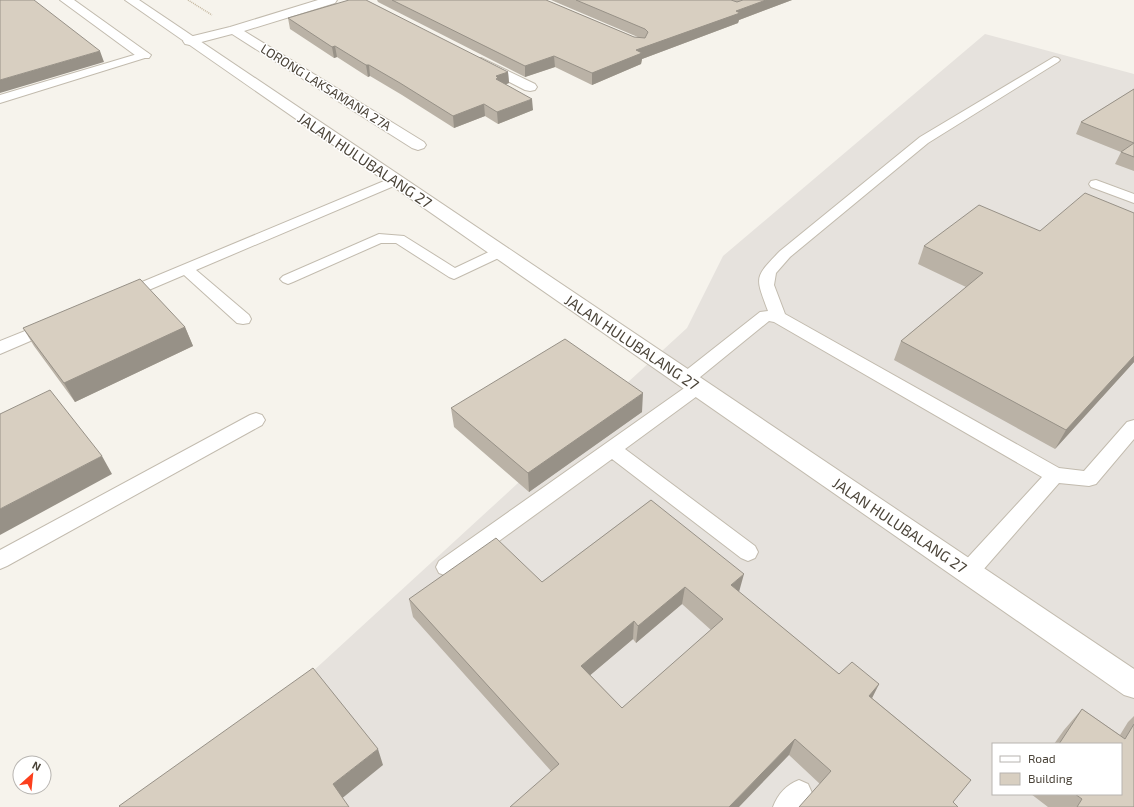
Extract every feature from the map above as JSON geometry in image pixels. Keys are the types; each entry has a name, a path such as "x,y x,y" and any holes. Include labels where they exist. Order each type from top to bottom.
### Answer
{"street":[{"path":"66,0 144,55"},
{"name":"JALAN HULUBALANG 27","path":"131,0 1134,685"},
{"path":"190,41 234,30 331,0"},
{"name":"LORONG LAKSAMANA 27A","path":"234,30 418,145"},
{"path":"467,54 530,87"}],"lane":[{"path":"0,99 144,55"},
{"path":"778,317 766,285 768,272 784,254 924,140 1054,60"},
{"path":"114,299 396,180"},
{"path":"1096,184 1134,199"},
{"path":"288,279 379,238 399,239 459,279 500,252"},
{"path":"186,269 244,319"},
{"path":"447,567 612,449 692,383 766,316 778,317 1055,475 1089,479 1134,427"},
{"path":"0,348 64,321"},
{"path":"0,560 256,420"},
{"path":"612,449 748,552"},
{"path":"968,572 1055,475"}],"shaded area":[{"path":"985,34 1134,74 1134,807 165,807 687,328 723,256"}],"building":[{"path":"0,0 34,0 100,51 0,80"},
{"path":"349,0 366,0 508,72 496,76 498,78 496,79 532,99 497,112 484,104 453,116 369,65 366,65 335,46 332,47 288,18"},
{"path":"392,0 546,0 634,37 645,38 648,32 645,29 576,0 731,0 737,2 743,0 766,0 736,11 740,13 636,50 642,53 592,73 554,56 525,66"},
{"path":"1134,89 1134,143 1081,122"},
{"path":"1134,143 1134,157 1121,152"},
{"path":"1085,193 1134,213 1134,356 1066,430 901,341 983,273 924,246 979,205 1040,231"},
{"path":"140,279 185,327 64,383 23,328"},
{"path":"565,339 643,393 528,473 451,408"},
{"path":"50,390 102,456 0,509 0,414"},
{"path":"651,500 744,574 731,585 839,674 852,662 879,684 869,696 971,780 953,802 958,807 799,807 831,771 795,739 729,807 510,807 559,764 409,599 496,538 542,582","holes":["685,587 723,619 622,708 581,666 634,621 638,626"]},
{"path":"313,668 378,749 333,784 349,807 119,806"},
{"path":"1082,709 1125,739 1134,724 1134,807 1077,807 1082,799 1076,795 1122,795 1122,743 1060,743"}]}
